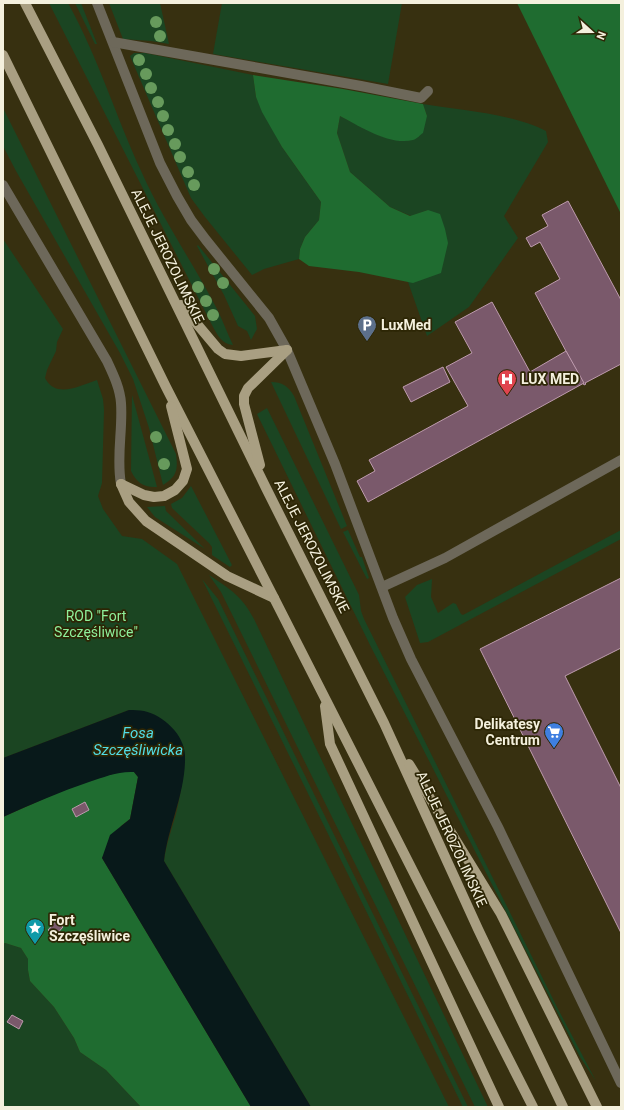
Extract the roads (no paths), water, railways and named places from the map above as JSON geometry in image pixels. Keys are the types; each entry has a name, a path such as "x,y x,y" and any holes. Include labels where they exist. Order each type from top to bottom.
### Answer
{"main road":[{"name":"ALEJE JEROZOLIMSKIE","path":"25,3 98,145 266,488 384,723 478,929 563,1107"},
{"path":"3,55 166,387 532,1107"},
{"path":"171,293 218,349 225,354 241,356 287,350"},
{"path":"266,488 244,404 244,396 253,382 287,350"},
{"path":"120,484 144,495 154,497 164,496 175,490 183,481 187,469 166,387"},
{"path":"120,484 129,502 146,521 227,576 274,598"},
{"path":"324,698 330,744 499,1107"},
{"path":"384,723 501,914 597,1107"}],"street":[{"path":"97,3 160,163 177,196 191,220 206,240 269,318 287,350 335,464 393,618 411,659 498,827 621,1083"},
{"path":"113,42 361,86 420,98 428,91"},
{"path":"3,185 107,361 116,380 121,402 118,470 120,484"},
{"path":"382,587 445,558 621,460"}],"water":[{"name":"Fosa Szczęśliwicka","path":"129,710 138,710 151,713 165,721 172,727 181,741 184,748 185,769 164,861 311,1107 251,1107 102,858 110,835 130,819 138,777 134,772 117,773 106,776 46,798 3,817 3,758"}],"place":[{"name":"LuxMed","path":"367,342"},
{"name":"LUX MED","path":"507,396"},
{"name":"Delikatesy Centrum","path":"554,749"},
{"name":"Fort Szczęśliwice","path":"35,945"}],"park label":[{"name":"ROD \"Fort Szczęśliwice\"","path":"96,624"}]}
